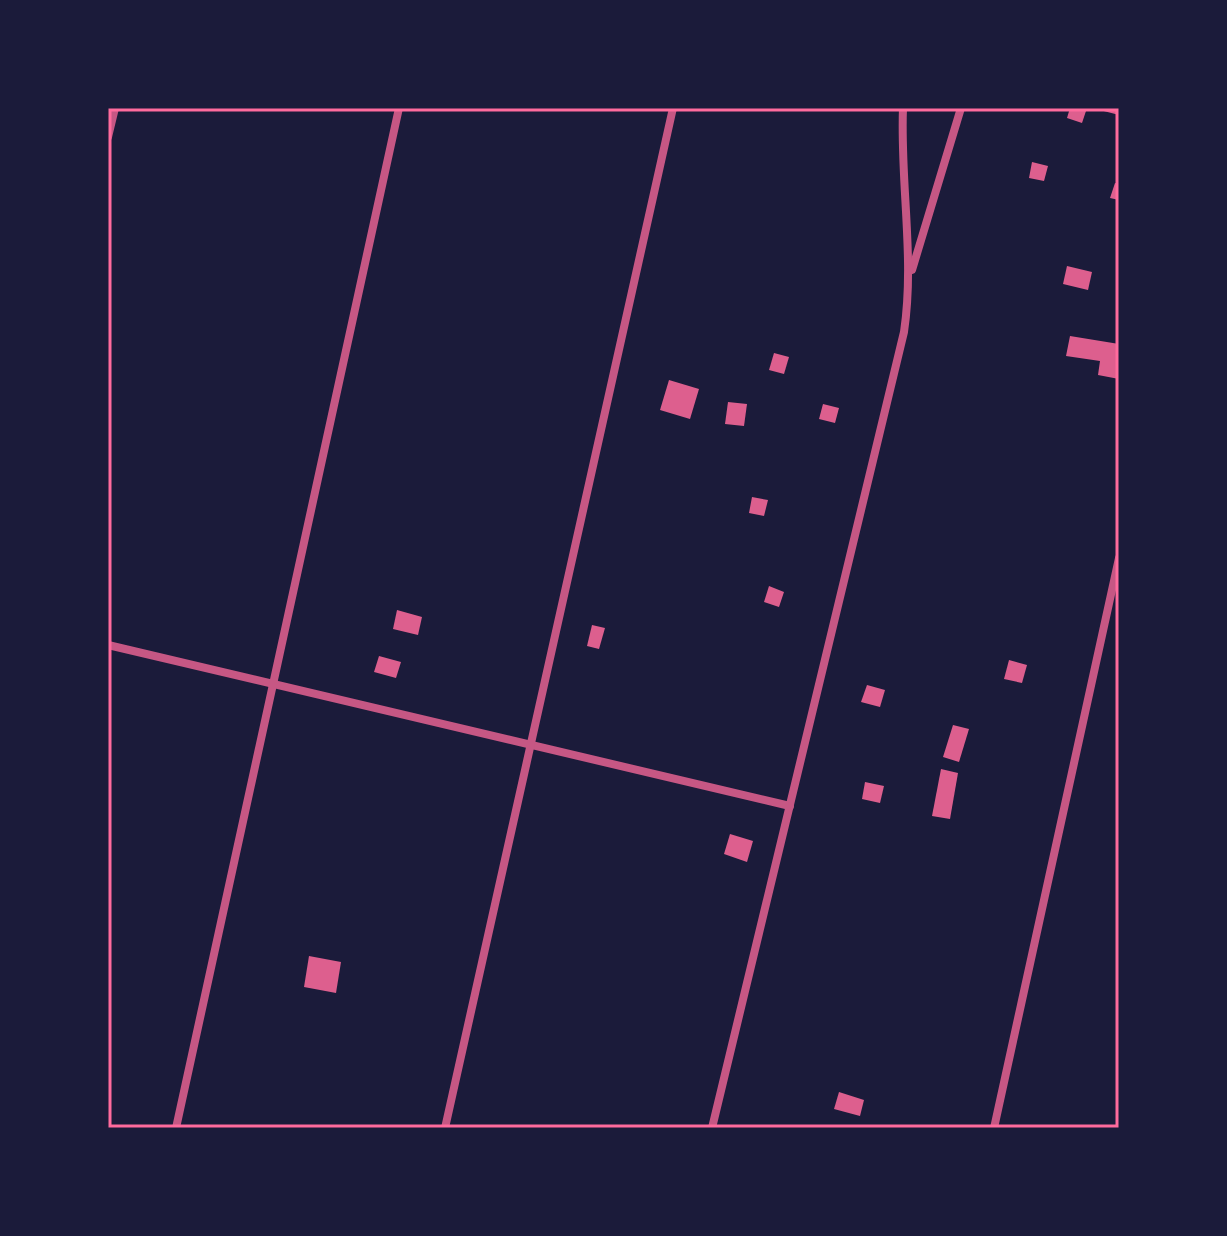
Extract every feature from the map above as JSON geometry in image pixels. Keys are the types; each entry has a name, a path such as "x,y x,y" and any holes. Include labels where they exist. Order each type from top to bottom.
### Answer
{"street":[{"path":"108,137 115,108"},
{"path":"176,1128 399,108"},
{"path":"445,1128 673,108"},
{"path":"712,1128 904,332 909,279 903,108"},
{"path":"909,279 961,108"},
{"path":"994,1128 1119,558"},
{"path":"108,645 790,806"}],"building":[{"path":"1070,108 1087,108 1082,123 1067,118"},
{"path":"1119,108 1119,115 1096,109"},
{"path":"1032,162 1048,166 1044,181 1029,178"},
{"path":"1115,183 1119,184 1119,200 1110,198"},
{"path":"1067,266 1092,272 1088,290 1063,284"},
{"path":"1070,336 1119,344 1119,379 1098,375 1100,361 1066,356"},
{"path":"774,353 789,357 784,374 769,370"},
{"path":"669,380 699,389 690,419 660,410"},
{"path":"728,402 747,404 744,426 725,424"},
{"path":"823,404 839,408 835,423 819,419"},
{"path":"752,497 768,500 764,516 749,513"},
{"path":"769,586 784,592 779,607 764,602"},
{"path":"397,610 422,617 418,635 393,629"},
{"path":"592,625 605,628 599,649 587,646"},
{"path":"379,656 401,662 396,678 374,672"},
{"path":"1009,660 1027,665 1022,683 1004,679"},
{"path":"867,685 885,690 880,707 861,702"},
{"path":"953,725 969,729 959,762 943,757"},
{"path":"941,769 958,773 950,819 932,816"},
{"path":"865,782 884,786 880,803 862,799"},
{"path":"730,834 753,841 747,862 724,854"},
{"path":"309,956 341,962 336,993 304,987"},
{"path":"839,1092 864,1100 860,1116 834,1109"}]}
